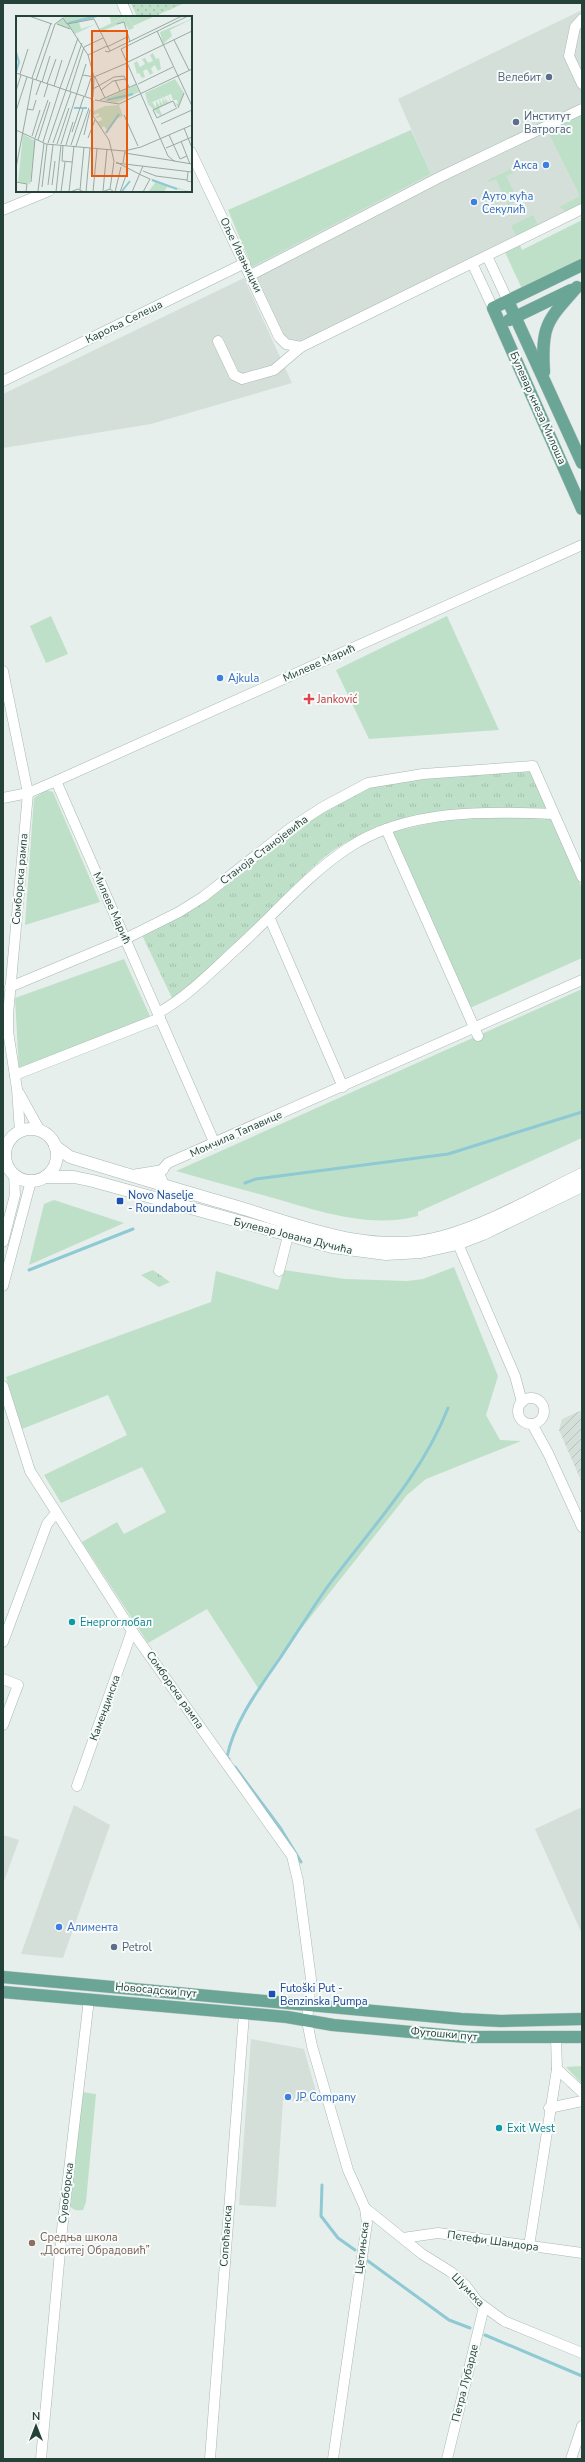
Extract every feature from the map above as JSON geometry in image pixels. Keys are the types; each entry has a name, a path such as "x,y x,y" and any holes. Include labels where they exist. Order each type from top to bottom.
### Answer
{"main road":[{"path":"493,308 582,265"},
{"path":"500,324 580,286"},
{"path":"545,379 543,336 551,317 580,286"},
{"name":"Булевар кнеза Милоша","path":"508,301 545,379 582,463"},
{"name":"Булевар кнеза Милоша","path":"493,308 582,509"},
{"name":"Новосадски пут","path":"3,1976 309,2003"},
{"name":"Новосадски пут","path":"3,1992 244,2014 307,2022"},
{"name":"Футошки пут","path":"309,2003 461,2019 501,2021 582,2019"},
{"name":"Футошки пут","path":"307,2022 466,2037 556,2038 582,2036"}],"street":[{"path":"122,3 128,16"},
{"path":"582,19 575,27 569,56 582,84"},
{"path":"251,274 440,177 582,109"},
{"name":"Оље Ивањицки","path":"192,154 251,274 279,337 286,344 301,346"},
{"path":"3,210 47,192"},
{"path":"218,341 234,375 242,379 274,370 301,346 582,210"},
{"path":"487,256 508,301"},
{"name":"Кароља Селеша","path":"3,381 245,263"},
{"path":"472,263 493,308"},
{"name":"Милеве Марић","path":"3,798 28,793 56,781 582,545"},
{"name":"Сомборска рампа","path":"3,671 28,793 10,988 8,1031 17,1088 20,1132"},
{"name":"Станоја Станојевића","path":"10,988 125,939 179,912 203,897 292,827 323,807 368,783 423,774 533,766 554,814"},
{"name":"Милеве Марић","path":"56,781 159,1016"},
{"path":"15,1075 159,1016 270,919 312,875 348,847 386,829 449,816 498,812 554,814 582,877"},
{"path":"386,829 477,1032"},
{"path":"270,919 343,1087"},
{"name":"Момчила Тапавице","path":"130,1175 163,1170 168,1163 215,1144 343,1087 477,1032 582,980"},
{"path":"159,1016 215,1144"},
{"name":"Сомборска рампа","path":"17,1088 40,1131"},
{"path":"3,1242 15,1195 14,1174 6,1160 4,1152 13,1137 26,1130 40,1131 52,1140 55,1146 56,1160 50,1172 45,1177 31,1181 14,1174"},
{"name":"Булевар Јована Дучића","path":"55,1146 70,1157 317,1232 359,1242 396,1243 440,1238 455,1238 582,1174"},
{"path":"163,1170 159,1173 164,1185"},
{"name":"Булевар Јована Дучића","path":"45,1177 65,1176 93,1181 288,1236 356,1252 386,1254 421,1252 582,1186"},
{"path":"3,1286 31,1181"},
{"path":"279,1271 288,1236"},
{"path":"455,1238 525,1400"},
{"name":"Сомборска рампа","path":"3,1386 30,1471 132,1631 292,1856 298,1881 311,1979 307,2022"},
{"path":"525,1400 536,1399 543,1405 544,1413 536,1423"},
{"path":"525,1400 518,1411 520,1418 536,1423"},
{"path":"536,1423 582,1527"},
{"path":"3,1642 48,1524 56,1513"},
{"name":"Камендинска","path":"77,1786 132,1631"},
{"path":"3,1679 18,1685 3,1725"},
{"name":"Сувоборска","path":"41,2459 62,2230 89,1999"},
{"name":"Сопоћанска","path":"210,2459 244,2014"},
{"name":"Цетињска","path":"307,2022 323,2089 348,2170 365,2208 365,2242 333,2459"},
{"path":"529,2246 549,2108 557,2069 556,2038"},
{"path":"557,2069 582,2092"},
{"path":"549,2108 582,2101"},
{"name":"Шумска","path":"365,2208 422,2254 451,2272 484,2307 518,2328 582,2353"},
{"name":"Петефи Шандора","path":"403,2238 438,2233 582,2253"},
{"name":"Петра Лубарде","path":"447,2459 484,2307"},
{"path":"571,2459 582,2426"}],"shaded area":[{"path":"582,10 582,206 289,349 252,267 431,174 398,99"},
{"path":"244,278 292,383 151,424 3,448 3,394"},
{"path":"582,1410 582,1483 559,1430 562,1419"},
{"path":"74,1805 110,1825 63,1958 21,1954"},
{"path":"582,1807 582,1934 535,1829"},
{"path":"3,1835 19,1840 3,1884"},
{"path":"251,2039 304,2049 319,2102 283,2100 276,2207 239,2205"}],"green space":[{"path":"131,3 185,3 155,16 137,16"},
{"path":"582,113 582,204 566,211 559,207 580,196 547,130"},
{"path":"411,130 431,174 252,267 228,210"},
{"path":"511,169 513,173 506,176 518,200 508,205 496,179 489,182 488,180"},
{"path":"533,215 538,225 517,237 511,226"},
{"path":"582,220 582,262 523,291 504,250 519,243 522,250"},
{"path":"51,616 68,654 46,663 30,626"},
{"path":"447,616 499,730 369,739 336,670"},
{"path":"532,771 548,810 496,809 444,812 394,823 345,843 326,856 308,872 212,965 173,1000 142,935 326,809 366,788 422,779"},
{"path":"46,790 53,792 100,902 25,925 34,798"},
{"path":"499,816 551,818 582,888 582,958 470,1008 392,832 450,819"},
{"path":"124,959 150,1016 19,1070 15,998"},
{"path":"582,989 582,1138 418,1212 418,1216 382,1220 345,1217 176,1171"},
{"path":"54,1200 124,1223 29,1265 44,1204"},
{"path":"454,1267 498,1376 486,1415 500,1440 521,1441 426,1479 407,1495 278,1658 260,1691 207,1609 148,1643 82,1542 117,1522 124,1534 166,1512 142,1467 61,1503 44,1475 127,1435 108,1395 22,1429 6,1377 211,1302 216,1271 278,1290 284,1270 345,1279 407,1281 423,1279"},
{"path":"153,1270 170,1282 159,1287 141,1275"},
{"path":"582,2066 582,2084 566,2067"},
{"path":"81,2092 96,2094 86,2202 83,2210 74,2210 68,2203"}],"waterway":[{"path":"245,1183 256,1179 448,1154 582,1112"},
{"path":"29,1270 133,1229"},
{"path":"229,1759 227,1757 235,1731 255,1695 328,1586 410,1478 437,1433 448,1408"},
{"path":"235,1767 281,1829 301,1862"},
{"path":"322,2185 321,2216 338,2238 355,2250"},
{"path":"368,2261 449,2320 470,2328"},
{"path":"485,2335 582,2376"}],"place":[{"name":"Велебит","path":"549,77"},
{"name":"Институт Ватрогас","path":"516,122"},
{"name":"Акса","path":"546,165"},
{"name":"Ауто кућа Секулић","path":"474,202"},
{"name":"Ajkula","path":"220,678"},
{"name":"Janković","path":"309,699"},
{"name":"Novo Naselje - Roundabout","path":"120,1201"},
{"name":"Енергоглобал","path":"72,1622"},
{"name":"Алимента","path":"59,1927"},
{"name":"Petrol","path":"114,1947"},
{"name":"Futoški Put - Benzinska Pumpa","path":"272,1994"},
{"name":"JP Company","path":"288,2097"},
{"name":"Exit West","path":"499,2128"},
{"name":"Средња школа „Доситеј Обрадовић”","path":"32,2243"}]}
